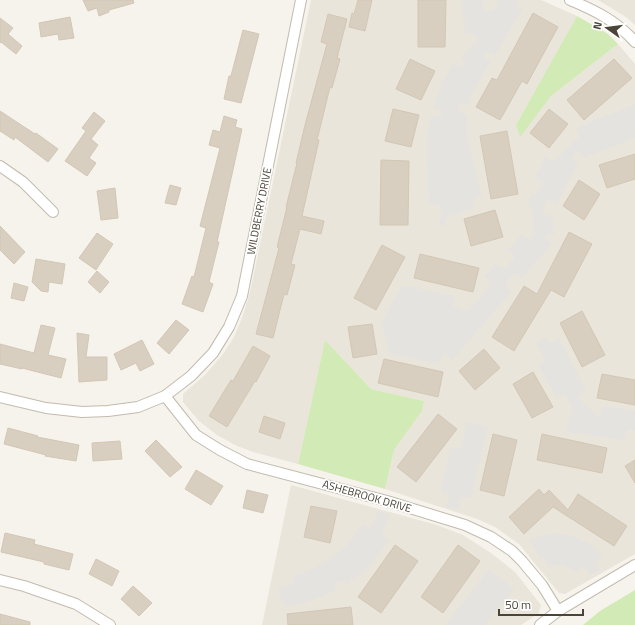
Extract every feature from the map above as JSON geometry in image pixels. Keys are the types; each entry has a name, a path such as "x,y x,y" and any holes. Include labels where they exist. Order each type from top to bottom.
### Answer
{"street":[{"name":"WILDBERRY DRIVE","path":"0,397 46,408 82,412 108,411 138,407 165,396 191,376 213,353 229,327 242,296 301,0"},
{"path":"570,0 606,16 629,35 635,42"},
{"path":"0,166 23,182 53,212"},
{"name":"ASHEBROOK DRIVE","path":"165,396 196,435 247,464 387,501 464,525 491,537 512,551 522,561 542,585 558,611"},
{"path":"540,625 558,611 635,565"},
{"path":"0,580 24,586 76,604 110,625"}],"shaded area":[{"path":"311,0 541,0 577,16 516,125 520,136 551,96 618,44 635,64 635,554 565,594 559,593 519,544 495,527 477,519 385,489 394,450 422,411 424,401 371,389 325,340 298,464 253,452 237,446 217,435 199,421 183,402 183,394 205,375 223,354 234,337 242,318 250,292"},
{"path":"461,0 484,0 482,3 486,11 490,11 497,8 498,0 518,0 516,2 517,5 523,9 495,55 486,52 484,55 491,61 472,94 468,105 461,104 459,106 458,112 467,115 467,137 482,195 474,198 475,208 447,217 444,226 439,225 441,207 438,205 429,205 427,134 431,115 438,116 441,115 442,112 433,108 442,83 453,63 463,66 464,61 461,58 464,52 477,41 476,35 465,34"},
{"path":"598,0 635,0 635,25 626,17"},
{"path":"635,104 635,138 583,158 580,153 577,152 574,154 572,160 578,163 557,204 548,200 543,213 545,215 553,216 554,235 545,235 545,238 552,244 522,278 517,274 514,274 506,283 506,286 512,291 453,360 445,354 443,355 440,364 390,354 381,322 402,285 455,296 453,305 455,307 466,310 470,309 490,286 490,282 484,277 495,264 505,268 514,258 514,255 508,250 522,234 528,239 531,239 533,236 533,213 528,202 531,195 538,193 543,184 542,181 535,177 545,157 554,161 578,138 579,136 576,128"},
{"path":"546,337 549,342 552,343 559,338 586,390 580,394 579,399 596,415 599,416 601,414 603,406 635,411 635,431 629,429 627,430 625,440 566,432 571,412 571,405 566,396 563,395 557,398 538,365 544,362 545,359 536,343"},
{"path":"467,422 488,426 471,498 461,498 459,510 446,507 449,496 448,493 441,492 451,447 459,449 461,447"},
{"path":"291,485 437,525 463,535 491,553 515,572 541,605 539,613 521,625 262,625"},
{"path":"378,511 390,515 382,533 382,536 389,540 377,557 364,571 347,584 342,581 337,581 334,587 336,591 305,603 286,607 280,598 278,588 292,584 294,582 293,575 319,566 333,557 347,545 363,524 369,528 373,525"},
{"path":"556,533 569,535 591,544 602,556 596,564 600,569 590,575 584,567 581,567 577,572 563,565 548,566 546,559 540,558 529,540 543,535"},
{"path":"489,569 514,589 485,625 445,625"}],"green space":[{"path":"577,16 608,34 618,44 551,96 520,137 516,125"},
{"path":"325,340 371,389 424,401 422,411 394,450 385,489 298,464"},
{"path":"635,590 635,625 583,625 600,611"}],"building":[{"path":"83,0 133,0 134,3 109,10 109,12 99,16 97,8 88,11"},
{"path":"358,0 372,0 365,31 349,27 352,13 354,14"},
{"path":"418,0 446,0 445,47 418,47"},
{"path":"533,13 558,27 527,84 522,81 500,120 476,107 492,78 497,80"},
{"path":"328,14 347,19 337,58 340,59 332,88 330,87 317,140 319,140 302,216 324,221 321,234 300,229 291,264 295,265 287,295 284,294 273,338 256,334 279,248 277,247 305,125 327,44 321,42"},
{"path":"70,17 74,38 59,40 58,34 41,37 39,23"},
{"path":"0,18 13,28 8,34 22,46 16,54 1,42 0,43"},
{"path":"243,30 259,34 241,103 224,99 229,76 231,76"},
{"path":"410,59 435,71 421,100 396,89"},
{"path":"614,59 632,78 584,120 567,100"},
{"path":"393,109 419,115 411,147 385,141"},
{"path":"549,109 568,124 549,148 530,133"},
{"path":"0,111 35,134 36,133 58,149 48,162 15,137 14,140 0,131"},
{"path":"94,112 105,121 91,139 98,145 89,158 96,163 87,176 65,161 86,131 82,128"},
{"path":"224,116 237,120 235,127 242,129 217,242 219,242 209,282 213,284 203,312 182,304 192,276 194,277 206,228 200,226 220,148 209,145 213,130 220,132"},
{"path":"507,131 518,194 491,199 480,136"},
{"path":"635,154 635,179 607,188 599,165"},
{"path":"381,160 409,161 408,225 380,225"},
{"path":"579,180 600,194 584,220 563,206"},
{"path":"170,185 181,188 176,205 165,203"},
{"path":"115,188 118,218 101,220 97,191"},
{"path":"495,210 503,237 471,246 464,219"},
{"path":"0,226 25,252 14,264 0,250"},
{"path":"569,232 592,244 564,297 551,290 514,351 492,337 524,286 537,294"},
{"path":"97,233 113,244 96,270 79,258"},
{"path":"382,245 405,257 376,310 354,298"},
{"path":"420,254 479,268 473,292 414,278"},
{"path":"36,259 65,264 62,284 49,282 48,292 41,291 32,282"},
{"path":"97,271 109,282 100,293 88,282"},
{"path":"14,283 28,287 24,301 11,298"},
{"path":"582,311 605,355 582,367 560,323"},
{"path":"176,320 189,330 169,354 157,343"},
{"path":"372,324 377,354 353,358 348,327"},
{"path":"41,325 55,328 48,355 66,359 61,378 0,364 0,344 34,353"},
{"path":"77,333 89,335 86,357 107,357 107,380 79,382"},
{"path":"142,340 154,364 140,371 136,363 121,370 114,354"},
{"path":"253,346 270,356 256,382 255,381 227,427 209,416 231,380 233,381"},
{"path":"484,349 500,368 475,390 459,371"},
{"path":"384,359 443,372 438,397 378,383"},
{"path":"533,372 553,407 532,418 513,384"},
{"path":"602,374 635,380 635,405 597,398"},
{"path":"438,414 457,429 416,482 397,467"},
{"path":"264,416 285,423 280,439 259,432"},
{"path":"8,428 38,436 37,437 79,445 76,461 45,456 46,455 4,444"},
{"path":"493,434 517,440 504,496 480,490"},
{"path":"542,434 607,448 602,473 537,460"},
{"path":"156,440 182,467 170,477 145,451"},
{"path":"120,441 122,459 93,461 92,443"},
{"path":"635,460 635,483 625,466"},
{"path":"196,470 223,486 211,505 185,489"},
{"path":"539,489 544,495 549,490 568,510 578,494 627,526 614,546 553,507 524,534 509,517"},
{"path":"247,490 268,495 263,513 243,508"},
{"path":"311,506 337,511 330,543 304,537"},
{"path":"5,533 35,540 34,544 73,554 69,570 44,564 44,562 1,552"},
{"path":"395,545 418,561 381,613 358,597"},
{"path":"458,545 480,561 443,613 421,597"},
{"path":"96,559 119,571 112,586 89,574"},
{"path":"133,586 152,603 139,616 121,599"},
{"path":"351,607 353,625 288,625 287,614"},
{"path":"0,614 30,622 30,625 0,625"}]}
